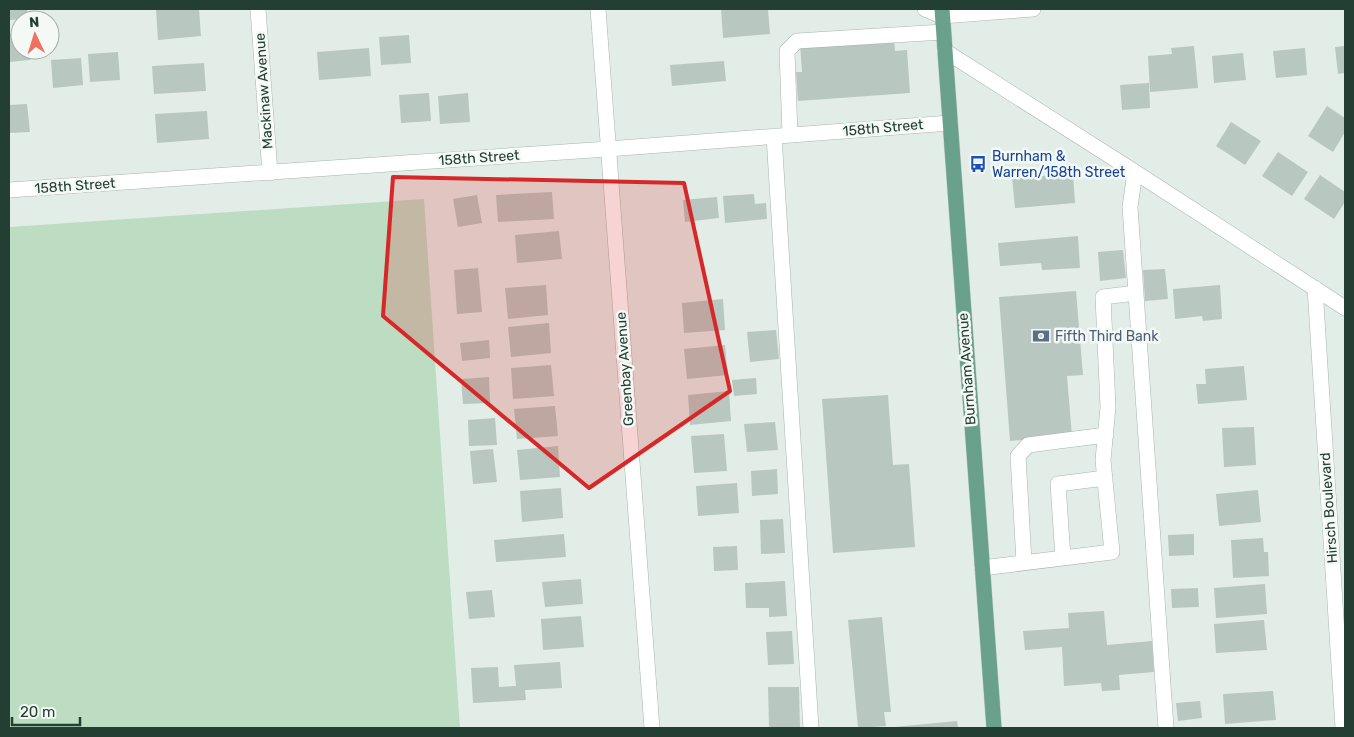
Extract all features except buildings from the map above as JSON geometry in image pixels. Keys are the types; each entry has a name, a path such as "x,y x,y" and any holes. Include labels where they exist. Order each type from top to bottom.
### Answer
{"main road":[{"name":"Burnham Avenue","path":"942,12 994,728"}],"street":[{"name":"Mackinaw Avenue","path":"258,9 270,173"},
{"name":"Greenbay Avenue","path":"598,9 652,728"},
{"path":"925,9 942,12 1033,9"},
{"path":"790,135 787,51 797,41 943,32"},
{"path":"945,51 1345,308"},
{"name":"158th Street","path":"9,190 608,150 950,123"},
{"path":"774,136 811,728"},
{"path":"1135,172 1130,207 1166,728"},
{"name":"Hirsch Boulevard","path":"1315,288 1343,728"},
{"path":"982,568 1112,552 1103,460 1108,407 1103,297 1136,293"},
{"path":"1024,562 1018,456 1028,445 1106,435"},
{"path":"1063,558 1058,484 1105,478"}],"highlighted area":[{"path":"393,177 684,183 730,391 589,488 383,316"}],"green space":[{"path":"424,199 460,728 9,728 9,227"}],"place":[{"name":"Burnham & Warren/158th Street","path":"978,164"},
{"name":"Fifth Third Bank","path":"1041,336"}]}
